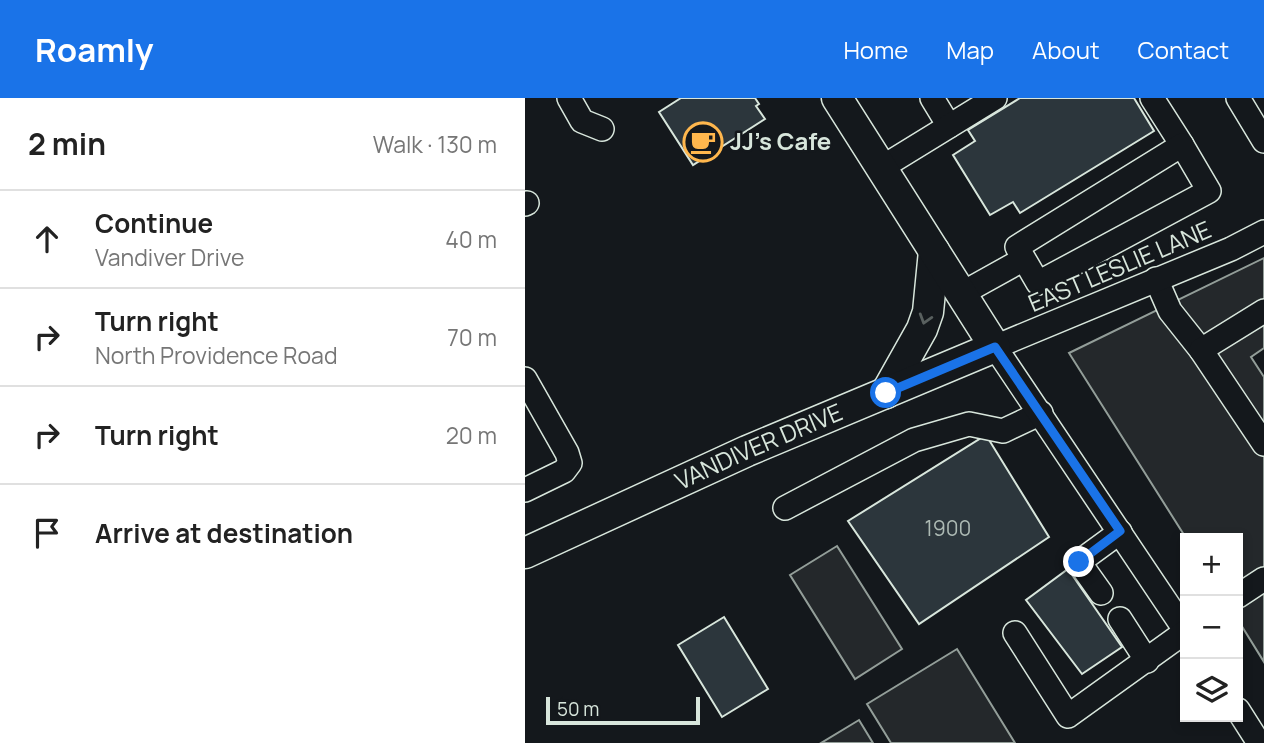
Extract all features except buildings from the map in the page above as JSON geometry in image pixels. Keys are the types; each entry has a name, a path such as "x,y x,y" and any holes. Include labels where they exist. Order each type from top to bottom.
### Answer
{"main road":[{"path":"837,98 995,347"},
{"path":"886,393 922,329 928,312 935,251"},
{"name":"VANDIVER DRIVE","path":"525,553 747,451 995,347"}],"street":[{"path":"569,98 582,121 602,129"},
{"path":"932,98 949,126"},
{"path":"881,168 995,98"},
{"path":"1152,98 1182,145 1209,191 1038,283 1017,247 1182,145"},
{"path":"1238,98 1264,141"},
{"name":"EAST LESLIE LANE","path":"995,347 1231,249 1264,232"},
{"path":"961,294 1024,259"},
{"path":"1156,279 1170,311 1201,350 1264,444"},
{"path":"1201,350 1264,311"},
{"path":"995,347 1180,623"},
{"path":"525,379 570,463 564,471 525,491"},
{"path":"785,508 914,440 969,424 1003,431 1041,413"},
{"path":"1101,593 1079,562 1120,531"},
{"path":"1243,593 1264,579"},
{"path":"1120,619 1147,661"},
{"path":"1015,633 1068,716 1180,635"},
{"path":"1243,718 1259,743"}],"shaded area":[{"path":"1264,258 1264,348 1251,357 1264,377 1264,662 1243,628 1243,533 1183,533 1069,353"},
{"path":"837,546 902,649 855,679 790,575"},
{"path":"957,649 1015,743 891,743 867,704"},
{"path":"859,720 873,743 821,743"}],"place":[{"name":"JJ's Cafe","path":"703,142"}],"route":[{"path":"886,393 995,347 1120,531 1079,562"}]}
